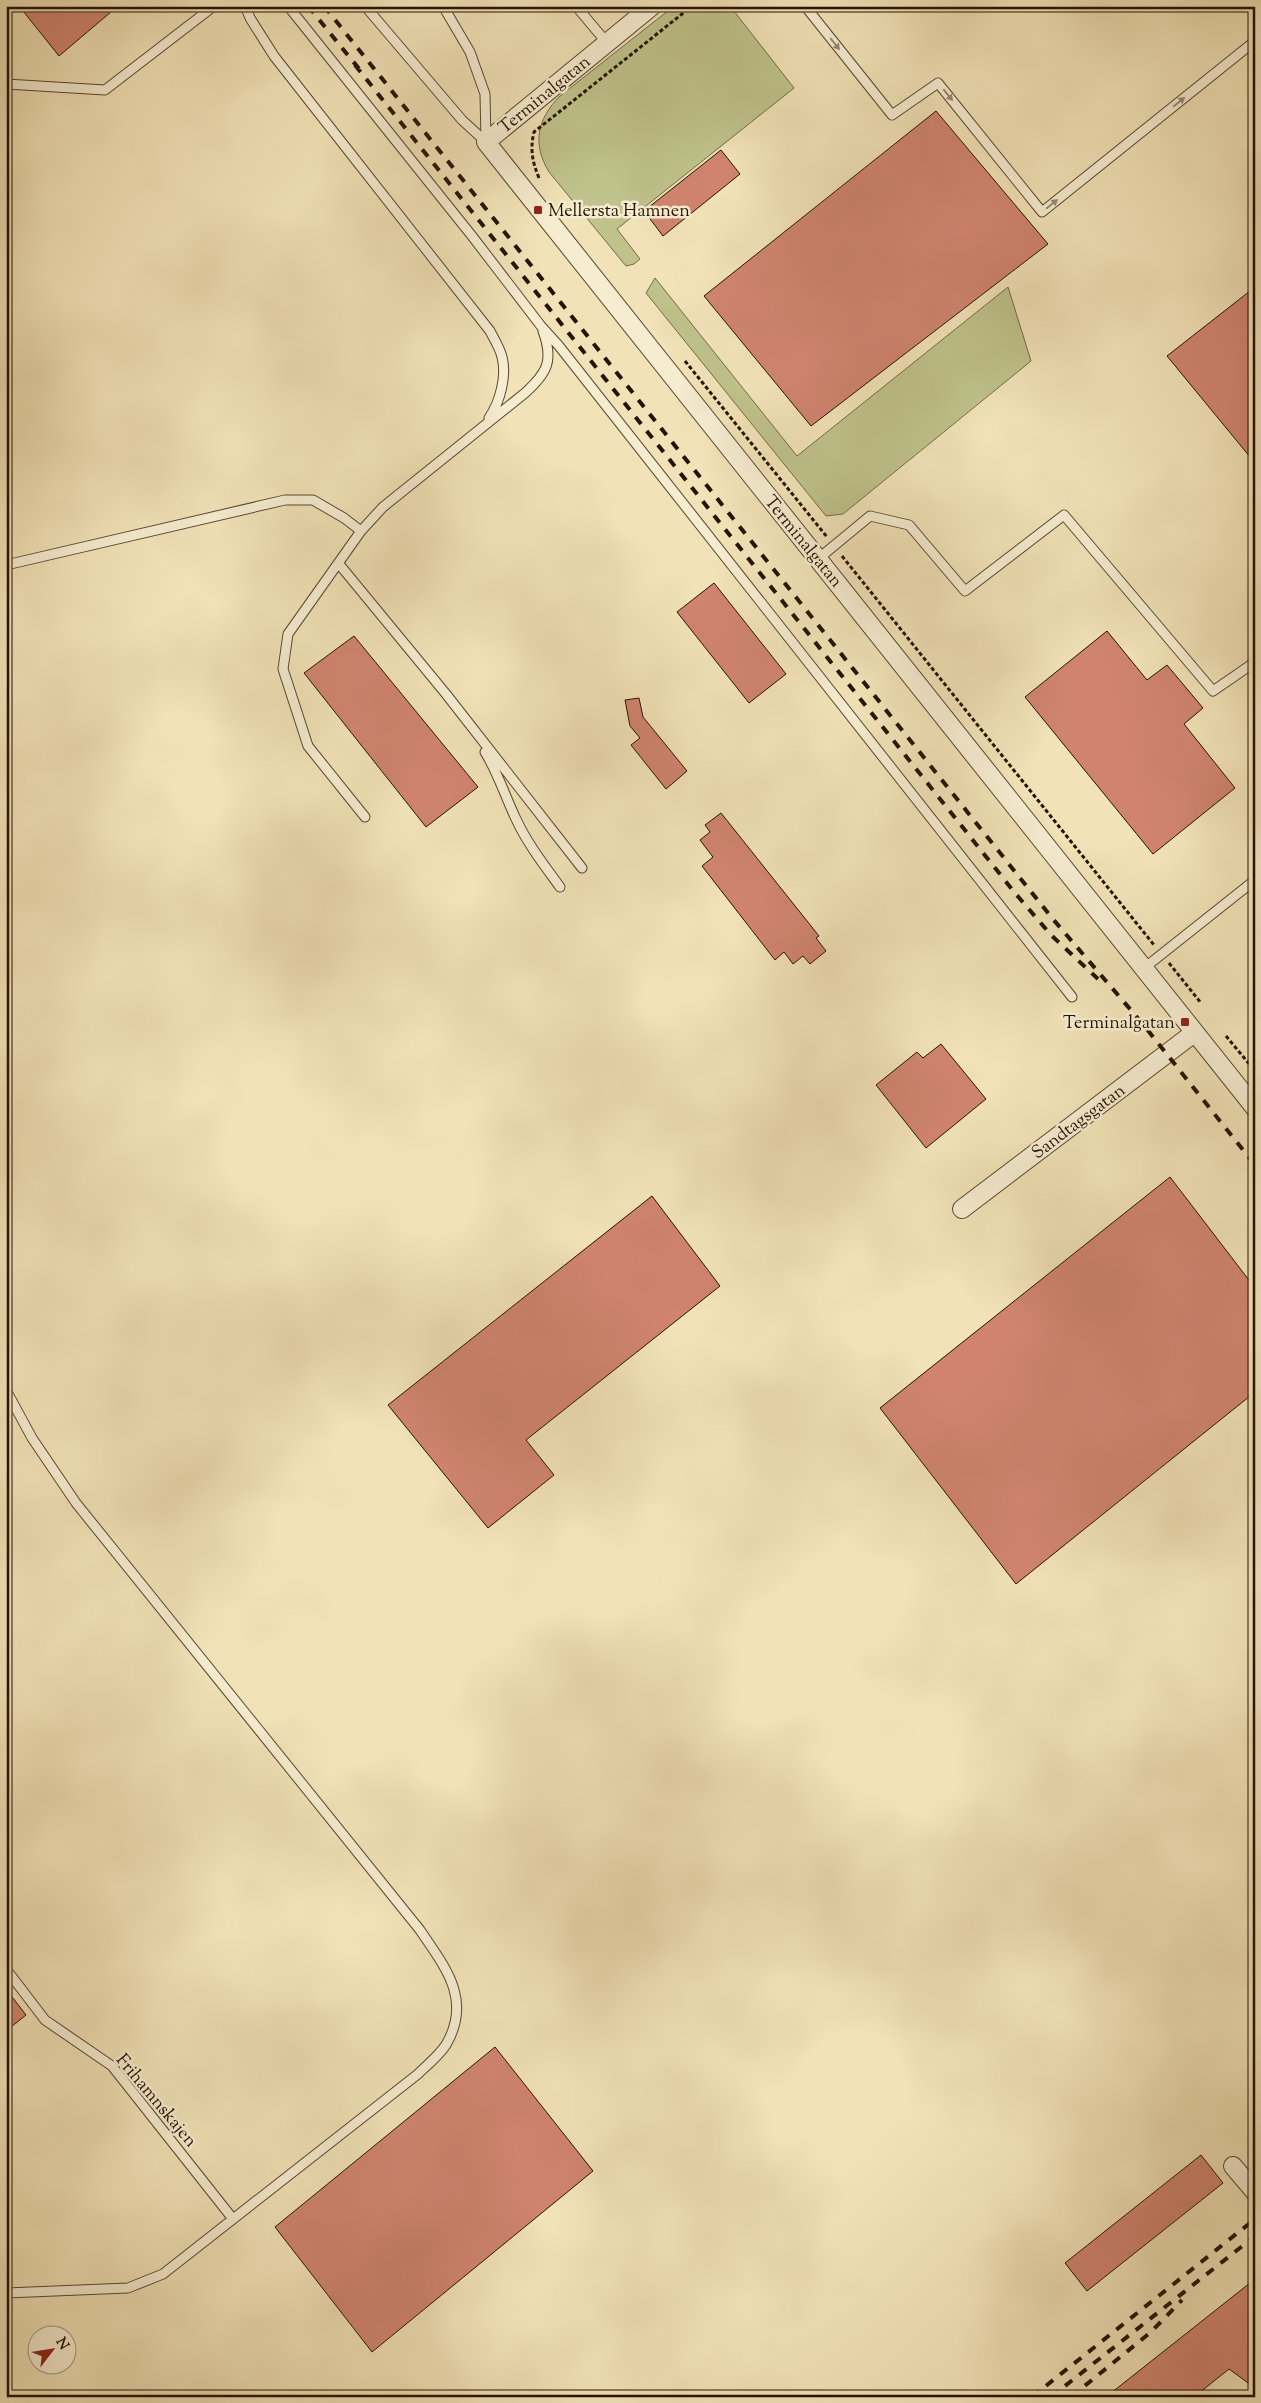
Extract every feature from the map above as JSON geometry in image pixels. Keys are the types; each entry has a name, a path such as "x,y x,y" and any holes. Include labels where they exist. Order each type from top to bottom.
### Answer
{"street":[{"name":"Terminalgatan","path":"652,6 486,142 1255,1108"},
{"name":"Sandtagsgatan","path":"962,1209 1194,1033"},
{"path":"1233,2166 1255,2192"}],"lane":[{"path":"6,84 105,90 214,6"},
{"path":"246,6 250,18 274,56 490,331 502,357 503,382 496,407 484,425"},
{"path":"288,6 541,326 559,346 1072,997"},
{"path":"365,6 462,120 486,142"},
{"path":"443,6 470,52 486,94 486,142"},
{"path":"576,6 607,43"},
{"path":"804,6 892,115 938,83 1042,212 1255,41"},
{"path":"365,817 308,746 283,669 288,634 361,531 383,507 540,379 548,363 549,348 541,326"},
{"path":"6,565 285,500 313,500 344,518 361,531"},
{"path":"818,558 870,516 909,525 964,591 1064,515 1213,691 1255,662"},
{"path":"339,564 446,694 582,868"},
{"path":"446,694 494,766 516,819 534,852 560,887"},
{"path":"1143,969 1250,884 1255,883"},
{"path":"6,1390 32,1438 76,1503 420,1930 452,1979 458,2015 447,2044 418,2074 163,2274 128,2288 7,2291"},
{"name":"Frihamnskajen","path":"6,1969 45,2020 112,2066 233,2219"}],"path":[{"path":"545,186 539,179 532,162 531,146 534,132 692,6"},
{"path":"681,355 1201,1004"},
{"path":"1226,1036 1255,1072"},
{"path":"1252,1132 1255,1136"}],"green space":[{"path":"674,6 730,6 794,88 617,229 640,259 634,264 626,266 549,172 540,152 540,132 546,114 560,96"},
{"path":"655,278 797,456 1008,287 1031,361 843,514 826,516 646,293"}],"building":[{"path":"19,6 118,6 59,56"},
{"path":"936,111 1048,244 811,426 704,296"},
{"path":"721,150 740,174 663,236 644,211"},
{"path":"1255,287 1255,463 1167,356"},
{"path":"714,583 786,674 749,703 677,612"},
{"path":"1107,631 1147,680 1167,665 1203,708 1184,724 1235,788 1153,854 1025,697"},
{"path":"354,636 478,787 426,827 304,673"},
{"path":"639,698 643,717 687,771 666,789 631,745 640,738 630,726 625,700"},
{"path":"721,813 819,936 816,938 826,951 810,964 803,956 793,964 784,952 775,960 702,866 713,857 700,840 710,832 705,825"},
{"path":"941,1044 986,1099 926,1148 876,1085 917,1052 923,1058"},
{"path":"1170,1177 1255,1288 1255,1392 1016,1584 880,1408"},
{"path":"652,1196 720,1286 526,1440 554,1475 488,1528 388,1405"},
{"path":"6,1989 26,2015 6,2031"},
{"path":"495,2047 593,2171 372,2352 275,2227"},
{"path":"1201,2155 1223,2183 1087,2291 1065,2263"},
{"path":"1255,2279 1255,2388 1229,2369 1194,2397 1106,2397"}],"railway":[{"path":"308,6 360,70"},
{"path":"324,6 1052,918 1142,1023 1255,1165"},
{"path":"355,65 1015,893 1051,935 1098,979"},
{"path":"1032,2397 1255,2219"},
{"path":"1051,2397 1255,2236"},
{"path":"1071,2397 1151,2332 1182,2300"}],"place":[{"name":"Mellersta Hamnen","path":"538,210"},
{"name":"Terminalgatan","path":"1185,1022"}]}
